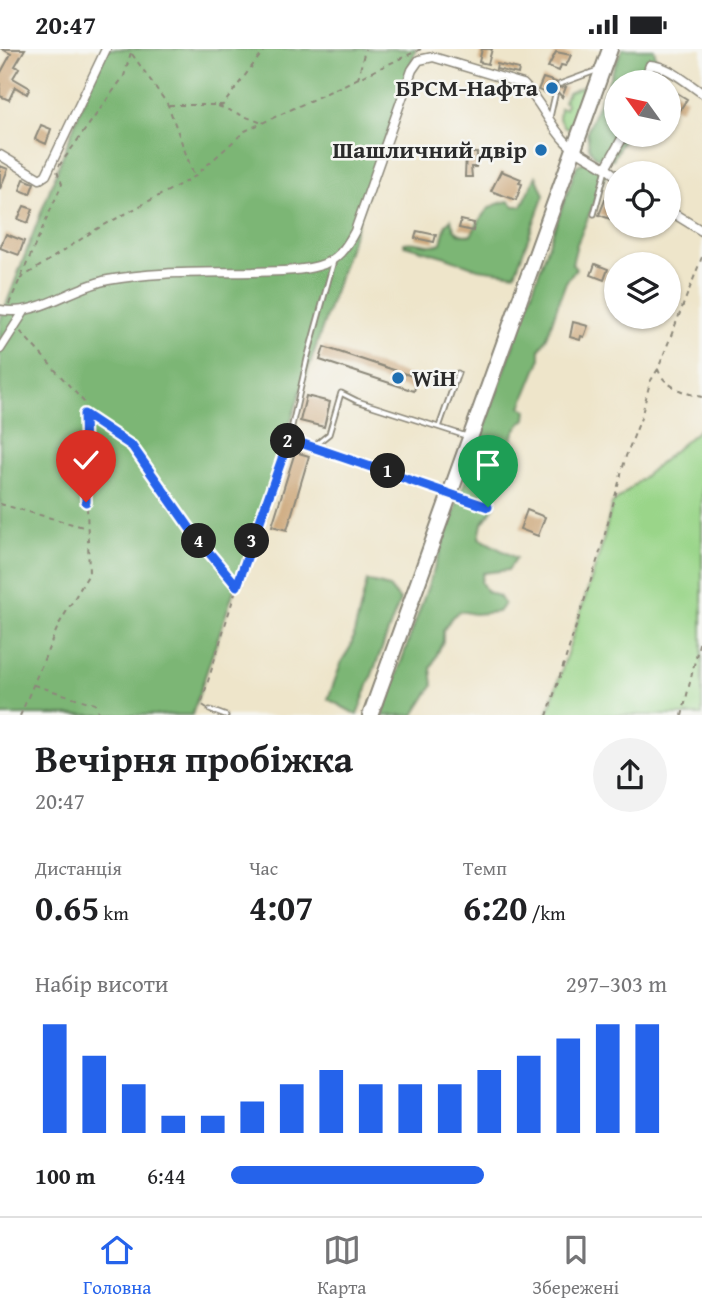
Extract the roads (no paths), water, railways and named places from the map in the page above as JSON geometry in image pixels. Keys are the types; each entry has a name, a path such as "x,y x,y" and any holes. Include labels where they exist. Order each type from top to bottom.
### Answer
{"highway":[{"path":"370,715 610,49"}],"street":[{"path":"0,155 40,179 46,175 55,165 106,49"},
{"path":"3,311 25,310 104,281 140,275 292,271 317,267 334,260 347,246 355,231 412,70 419,60 433,57 523,84 533,94 564,141 604,166"},
{"path":"648,70 650,65 655,65 668,70"},
{"path":"681,79 702,93"},
{"path":"681,218 702,231"},
{"path":"0,349 25,310"}],"lane":[{"path":"560,84 603,68"},
{"path":"549,119 555,95"},
{"path":"594,214 604,175"},
{"path":"334,260 289,439 488,507"},
{"path":"439,427 458,373"},
{"path":"314,446 329,434 341,393 470,437"},
{"path":"210,710 223,715"}],"place":[{"name":"БРСМ-Нафта","path":"552,88"},
{"name":"Шашличний двір","path":"541,150"},
{"name":"WiH","path":"398,378"}]}
